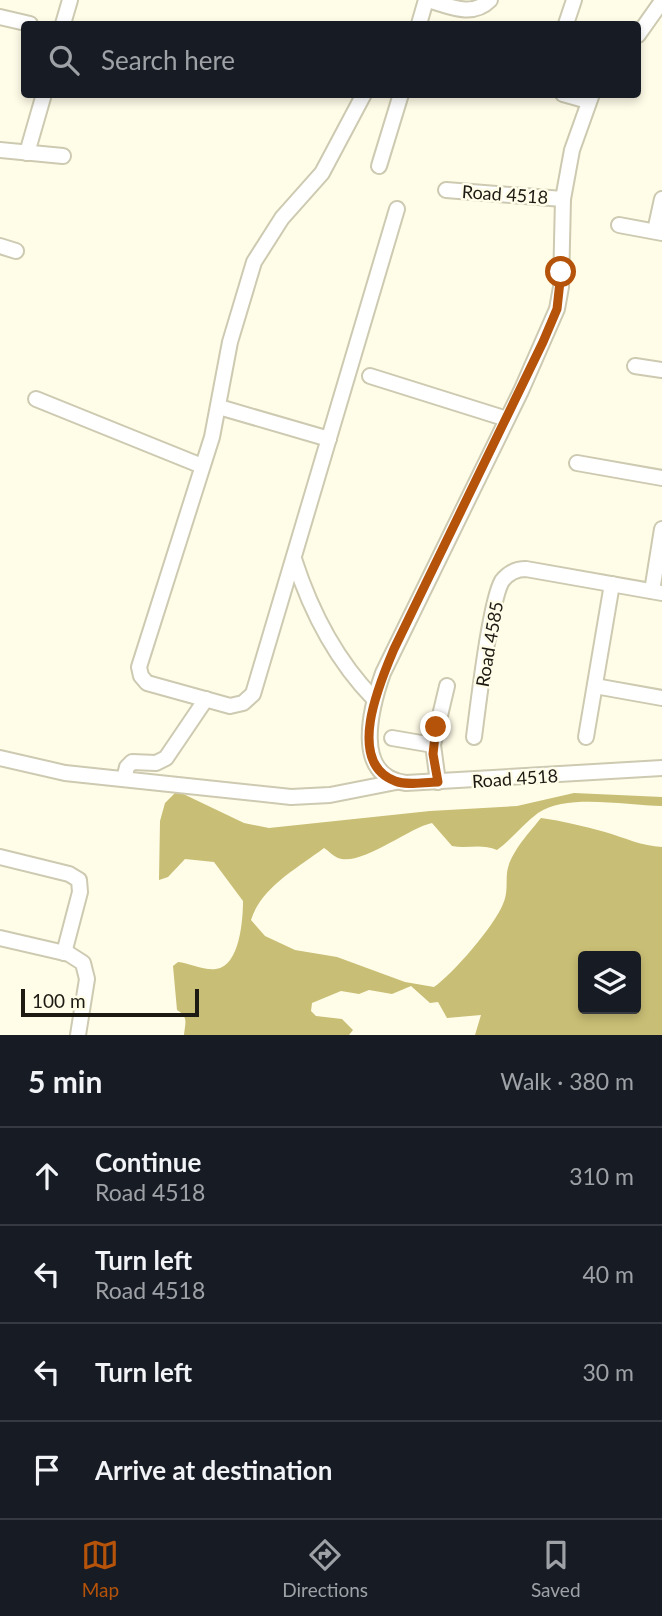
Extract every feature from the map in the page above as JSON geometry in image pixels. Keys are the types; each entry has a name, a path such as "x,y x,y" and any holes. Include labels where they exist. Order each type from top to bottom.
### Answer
{"street":[{"path":"64,21 70,0"},
{"path":"420,21 427,0 466,10 484,6 490,0"},
{"path":"567,21 574,0"},
{"path":"641,31 662,1"},
{"path":"0,17 21,22"},
{"path":"27,153 43,98"},
{"path":"362,98 322,173 282,218 254,262 230,342 219,407 139,671 147,683 236,706 253,694 397,209"},
{"path":"379,166 400,98"},
{"name":"Road 4518","path":"590,98 572,150 563,199 561,286 557,309 507,419 394,649 374,699 369,729 370,750 378,771 396,782 438,782 662,768"},
{"path":"0,150 63,156"},
{"name":"Road 4518","path":"446,190 563,199"},
{"path":"619,225 658,232 662,199"},
{"path":"0,246 16,251"},
{"path":"635,366 662,370"},
{"path":"370,376 507,419"},
{"path":"36,399 202,466"},
{"path":"219,407 330,439"},
{"path":"577,463 662,478"},
{"path":"657,592 662,529"},
{"path":"294,558 309,601 329,641 355,679 374,699"},
{"name":"Road 4585","path":"474,737 496,603 503,580 510,573 526,569 657,592"},
{"path":"586,737 611,584"},
{"path":"438,782 433,745 447,686"},
{"path":"595,686 662,698"},
{"path":"124,779 127,767 132,762 156,763 166,758 206,699"},
{"path":"392,738 433,745"},
{"path":"0,758 65,774 291,797 330,795 396,782"},
{"path":"0,857 69,874 79,880 80,891 64,953"},
{"path":"0,938 79,959 87,974 78,1035"}],"shaded area":[{"path":"177,791 244,823 269,828 430,811 517,806 574,793 662,797 662,806 581,802 551,807 538,813 497,850 452,846 432,823 359,857 338,858 324,848 272,888 256,908 251,920 265,936 295,950 337,957 405,982 434,987 452,972 499,913 506,896 511,858 541,818 662,847 662,1035 475,1035 481,1015 447,1018 438,1002 430,1003 411,986 392,994 369,990 359,994 341,991 312,1003 311,1011 316,1016 342,1019 353,1030 349,1035 184,1035 185,1021 177,1010 173,966 178,962 212,969 224,966 230,960 238,941 243,901 214,862 185,859 168,877 159,880 160,821 165,803"}],"route":[{"path":"436,727 433,754 438,782 396,782 378,771 370,750 369,729 374,699 383,673 543,342 557,309 561,272"}]}
